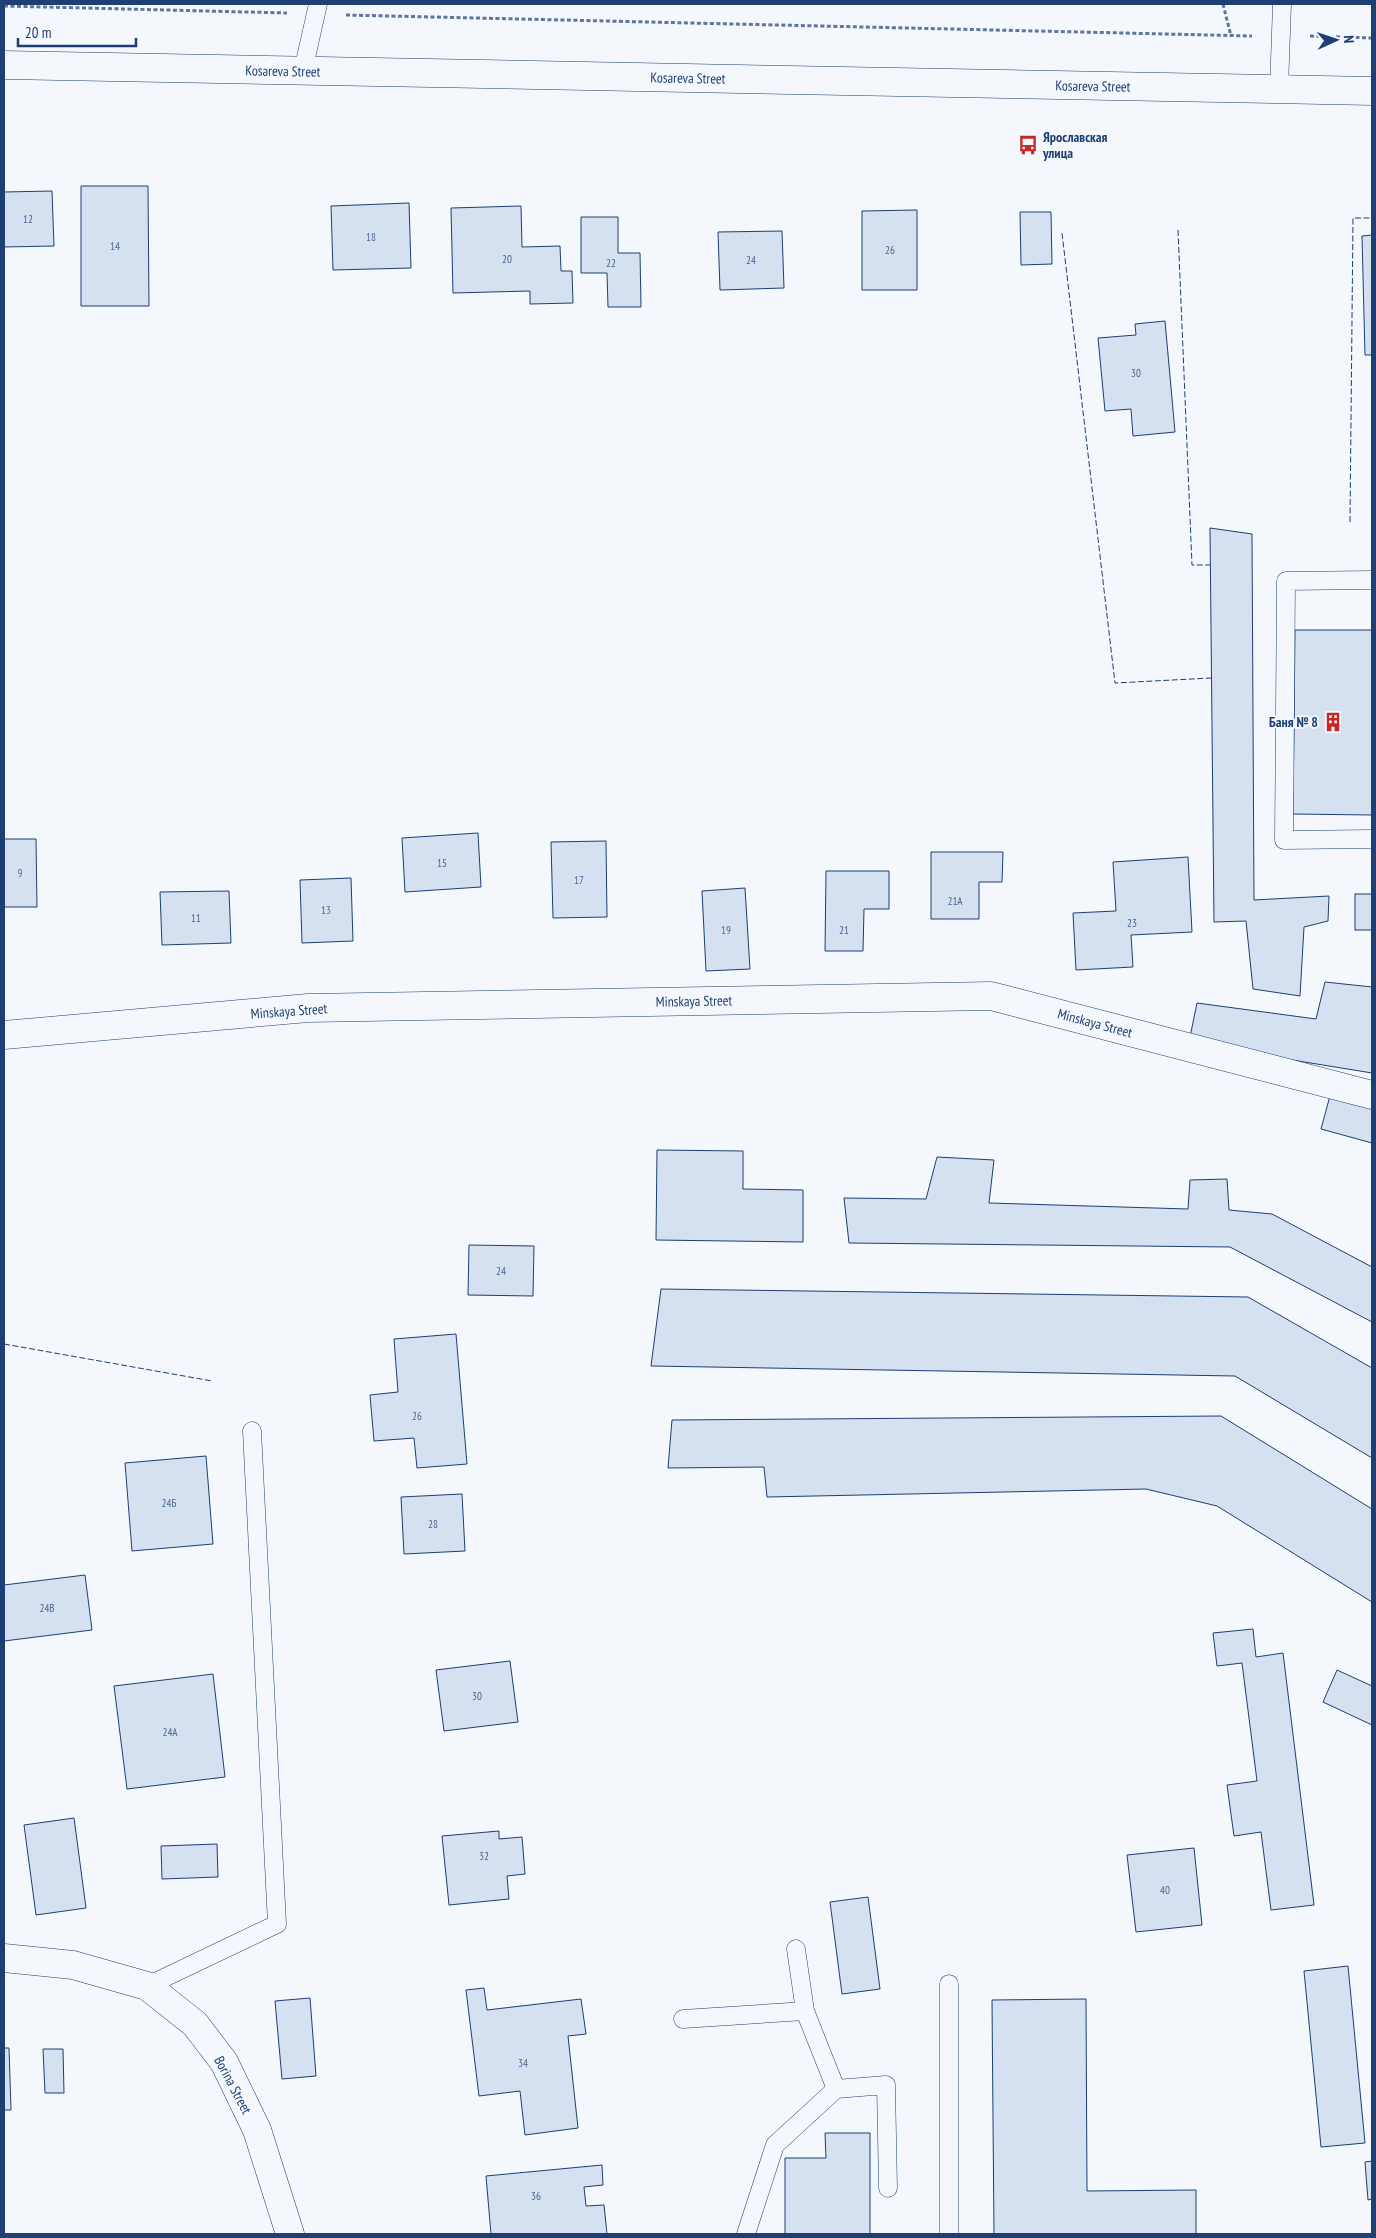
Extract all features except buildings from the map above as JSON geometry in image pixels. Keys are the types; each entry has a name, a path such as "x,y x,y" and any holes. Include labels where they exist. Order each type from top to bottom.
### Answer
{"street":[{"name":"Kosareva Street","path":"4,65 1372,90"},
{"name":"Minskaya Street","path":"4,1035 308,1008 991,996 1372,1094"},
{"name":"Borina Street","path":"4,1958 73,1965 147,1986 195,2024 224,2062 257,2130 290,2234"}],"lane":[{"path":"1279,88 1282,4"},
{"path":"303,71 317,9"},
{"path":"1372,580 1286,581 1284,840 1372,838"},
{"path":"147,1986 277,1924 252,1431"},
{"path":"796,1949 805,2011 836,2089"},
{"path":"948,2234 949,1984"},
{"path":"683,2019 805,2011"},
{"path":"746,2234 775,2145 836,2089 886,2085 888,2188"}],"path":[{"path":"1223,4 1231,36"},
{"path":"4,6 317,9 1231,36 1372,38"}],"fence":[{"path":"1350,522 1353,218 1372,218"},
{"path":"1178,230 1192,565 1210,565"},
{"path":"1062,233 1115,683 1211,678"},
{"path":"4,1344 212,1381"}],"place":[{"name":"Ярославская улица","path":"1028,145"},
{"name":"Баня № 8","path":"1333,722"}]}
